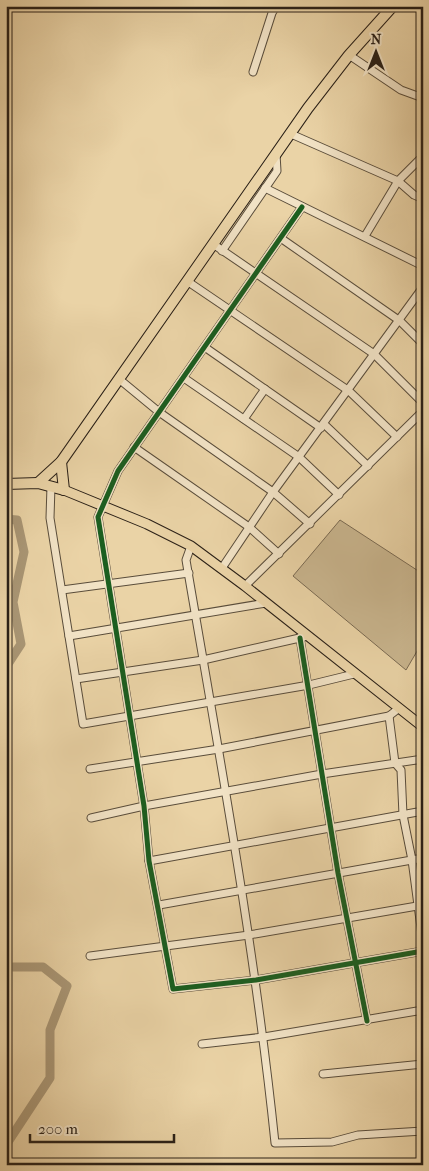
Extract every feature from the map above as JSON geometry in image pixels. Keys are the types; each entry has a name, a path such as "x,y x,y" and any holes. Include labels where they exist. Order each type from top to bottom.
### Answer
{"highway":[{"path":"38,483 61,462 276,154 349,55 394,6"},
{"path":"8,483 38,483 64,490 61,462"}],"main road":[{"path":"64,490 147,524 190,546 222,568 266,603 303,638 423,727"}],"street":[{"path":"253,72 276,6"},
{"path":"349,55 401,90 423,98"},
{"path":"291,134 398,181 414,195 423,199"},
{"path":"222,250 277,171 276,154"},
{"path":"365,236 398,181 423,156"},
{"path":"265,188 423,266"},
{"path":"302,207 282,239 118,471 98,517 128,716 144,806 149,861 159,905 173,989 256,980 423,951"},
{"path":"282,239 400,321 423,344"},
{"path":"213,244 374,354 423,403"},
{"path":"187,280 349,391 397,437"},
{"path":"222,568 273,492 349,391 423,287"},
{"path":"206,348 323,426 368,466"},
{"path":"184,378 300,457 339,495"},
{"path":"119,379 159,412 273,492 310,524"},
{"path":"244,419 265,389"},
{"path":"245,586 423,411"},
{"path":"134,447 249,527 279,554"},
{"path":"51,486 50,518 83,724 309,685 354,674"},
{"path":"190,546 186,560 256,980 275,1143 332,1142 358,1135 423,1131"},
{"path":"62,590 188,573"},
{"path":"69,636 115,630 266,603"},
{"path":"76,679 203,660 303,638 338,872 367,1021"},
{"path":"90,769 219,749 389,716 398,708"},
{"path":"389,716 395,763 401,770 403,815 420,905 423,943"},
{"path":"91,818 144,806 322,774 423,759"},
{"path":"149,861 423,812"},
{"path":"159,905 423,858"},
{"path":"90,956 166,948 420,905"},
{"path":"202,1044 264,1037 423,1010"},
{"path":"323,1074 423,1064"}],"shaded area":[{"path":"340,520 423,574 423,641 406,670 293,576"}],"waterway":[{"path":"6,519 17,520 24,552 13,602 21,644 6,667"},
{"path":"6,967 43,967 67,986 50,1030 50,1078 6,1145"}],"cycle path":[{"path":"302,207 118,471 98,517 144,806 149,861 173,989 256,980 423,951"},
{"path":"300,638 338,873 367,1021"}]}
